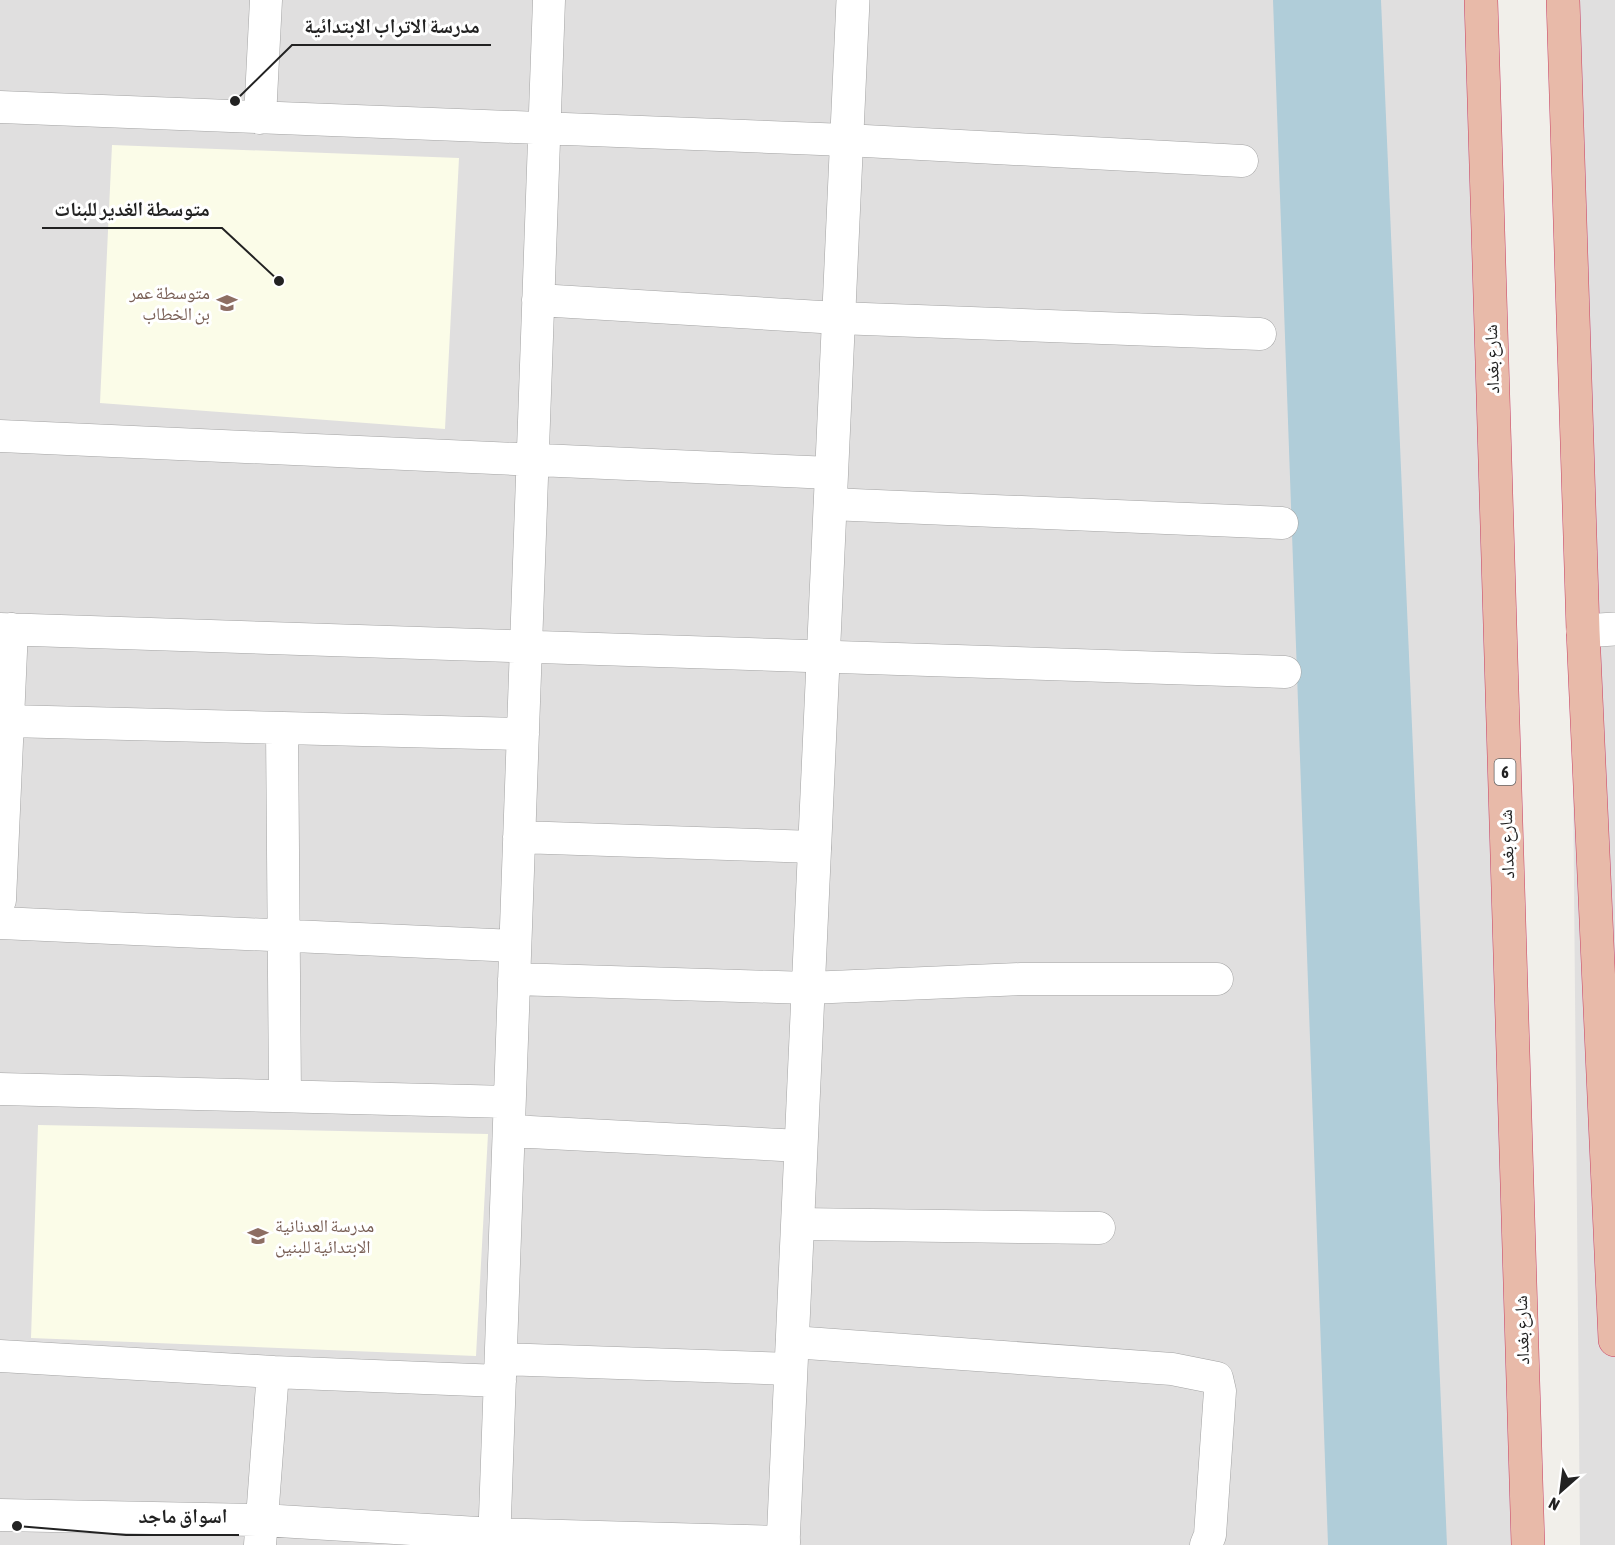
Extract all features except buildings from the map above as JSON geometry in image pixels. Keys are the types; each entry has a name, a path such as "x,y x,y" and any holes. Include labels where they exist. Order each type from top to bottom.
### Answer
{"highway":[{"name":"شارع بغداد","path":"1481,0 1528,1545"},
{"path":"1563,0 1599,630 1615,1341"}],"street":[{"path":"260,118 266,0"},
{"path":"494,1539 549,0"},
{"path":"0,1515 261,1533 783,1543 853,0"},
{"path":"0,107 846,140 1242,161"},
{"path":"538,300 838,318 1260,334"},
{"path":"0,436 532,460 831,488 1282,523"},
{"path":"0,900 6,629 1285,672"},
{"path":"6,702 282,728 523,734"},
{"path":"282,728 285,1096"},
{"path":"519,837 815,847"},
{"path":"0,923 515,946"},
{"path":"514,979 808,988 1021,979 1217,980"},
{"path":"0,1089 285,1096 801,1146"},
{"path":"798,1224 1099,1228"},
{"path":"0,1356 273,1372 500,1370 792,1355 1172,1369 1217,1378 1220,1391 1210,1535 1206,1545"},
{"path":"261,1533 273,1372"}],"shaded area":[{"path":"0,0 1467,0 1539,1545 0,1545"},
{"path":"1566,0 1615,0 1615,1545 1580,1545"},
{"path":"112,145 459,158 445,429 100,403"},
{"name":"مدرسة العدنانية الابتدائية للبنين","path":"38,1125 488,1134 476,1356 31,1338"}],"water":[{"path":"1273,0 1381,0 1447,1545 1328,1545"}],"place":[{"name":"مدرسة الاتراب الابتدائية","path":"235,101"},
{"name":"متوسطة الغدير للبنات","path":"279,281"},
{"name":"متوسطة عمر بن الخطاب","path":"227,303"},
{"name":"مدرسة العدنانية الابتدائية للبنين","path":"258,1236"},
{"name":"اسواق ماجد","path":"17,1526"}]}
